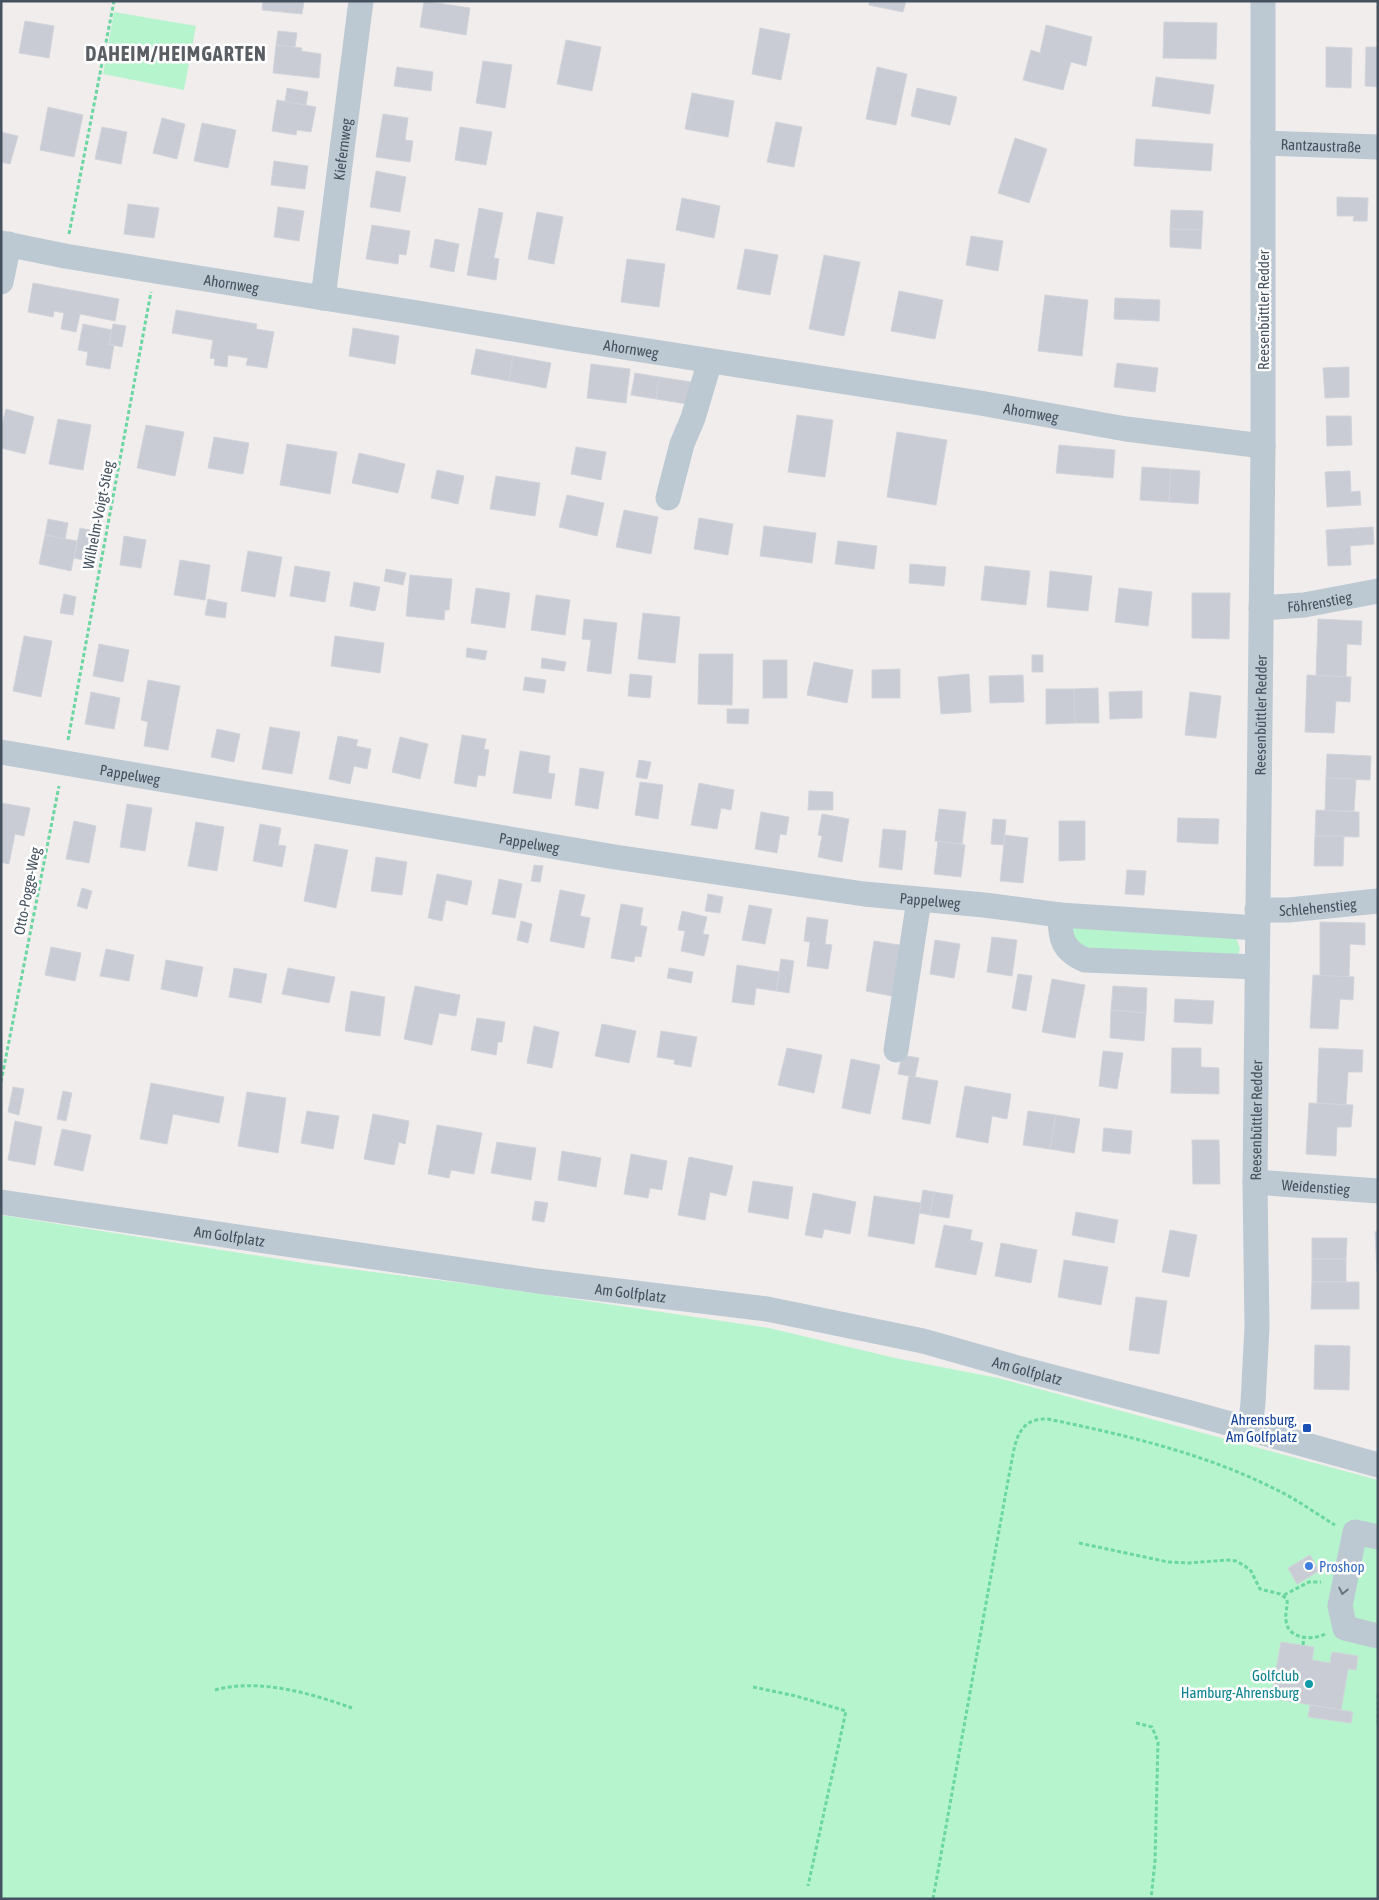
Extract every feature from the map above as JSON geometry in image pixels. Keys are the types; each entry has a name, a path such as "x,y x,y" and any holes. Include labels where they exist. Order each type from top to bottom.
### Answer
{"street":[{"name":"Kiefernweg","path":"323,298 361,1"},
{"name":"Reesenbüttler Redder","path":"1250,1429 1257,1327 1255,1182 1263,446 1263,1"},
{"name":"Rantzaustraße","path":"1263,143 1378,147"},
{"name":"Ahornweg","path":"5,244 155,271 980,403 1126,429 1263,446"},
{"path":"1,282 5,244"},
{"path":"668,498 682,444 693,418 710,361"},
{"name":"Föhrenstieg","path":"1261,608 1304,605 1378,590"},
{"name":"Pappelweg","path":"1,752 615,857 864,894 1060,914 1257,919"},
{"path":"896,1050 919,900"},
{"name":"Schlehenstieg","path":"1257,919 1289,910 1378,901"},
{"path":"1060,914 1060,931 1065,946 1073,955 1085,960 1257,967"},
{"name":"Weidenstieg","path":"1255,1182 1378,1191"},
{"name":"Am Golfplatz","path":"1,1202 518,1278 768,1310 924,1342 1250,1429 1378,1466"},
{"path":"1366,1534 1344,1586 1340,1606 1344,1628 1378,1636"}],"path":[{"path":"65,256 114,1"},
{"name":"Wilhelm-Voigt-Stieg","path":"64,763 155,271"},
{"name":"Otto-Pogge-Weg","path":"1,1082 64,763"},
{"path":"933,1899 1009,1475 1017,1439 1022,1429 1029,1422 1038,1419 1048,1419 1116,1433 1218,1464 1274,1488 1337,1526 1366,1534"},
{"path":"1079,1544 1168,1562 1189,1564 1228,1560 1236,1561 1251,1571 1260,1589 1283,1595 1289,1594 1309,1580 1344,1586"},
{"path":"1276,1586 1276,1593"},
{"path":"1283,1595 1287,1599 1288,1604 1287,1626 1292,1632 1304,1638 1315,1638 1344,1628"},
{"path":"1303,1645 1304,1638"},
{"path":"215,1690 230,1686 284,1688 324,1698 352,1708"},
{"path":"753,1687 796,1696 846,1711 808,1886"},
{"path":"1378,1694 1378,1727"},
{"path":"1136,1723 1152,1727 1158,1742 1155,1861 1151,1899"}],"green space":[{"path":"114,12 196,26 184,90 103,74"},
{"path":"1071,927 1236,937 1240,949 1238,955 1085,953 1067,931"},
{"name":"Golfclub Hamburg-Ahrensburg","path":"1,1215 310,1264 492,1287 769,1328 895,1358 998,1378 1378,1480 1378,1899 1,1899"}],"building":[{"path":"263,1 304,1 302,14 262,10"},
{"path":"424,1 470,8 466,35 420,27"},
{"path":"869,1 906,1 903,12 869,5"},
{"path":"25,21 54,26 49,58 19,53"},
{"path":"1164,22 1217,23 1216,59 1163,58"},
{"path":"1046,25 1092,37 1086,66 1071,62 1063,90 1023,80 1031,50 1040,53"},
{"path":"760,28 790,34 781,80 752,74"},
{"path":"278,31 297,33 295,47 276,45"},
{"path":"566,40 601,47 592,91 557,84"},
{"path":"276,45 302,48 301,51 321,54 319,78 273,73"},
{"path":"1326,47 1352,48 1351,88 1326,87"},
{"path":"1366,47 1378,47 1378,87 1365,86"},
{"path":"483,61 512,65 505,108 476,103"},
{"path":"397,67 433,72 431,91 394,86"},
{"path":"877,67 907,74 896,125 866,119"},
{"path":"1156,77 1214,85 1210,114 1152,106"},
{"path":"287,88 308,92 306,105 285,102"},
{"path":"917,88 957,97 950,125 911,116"},
{"path":"692,93 734,101 728,137 685,129"},
{"path":"277,100 316,107 311,132 297,130 296,135 272,131"},
{"path":"48,107 83,115 74,157 40,150"},
{"path":"383,114 408,118 405,140 413,141 410,162 376,157"},
{"path":"162,118 185,124 177,159 153,153"},
{"path":"776,122 802,127 794,167 767,162"},
{"path":"202,123 236,130 228,168 194,161"},
{"path":"102,127 127,132 121,164 95,159"},
{"path":"460,127 492,132 486,165 455,160"},
{"path":"1,132 18,136 10,164 1,162"},
{"path":"1015,138 1047,149 1029,203 998,193"},
{"path":"1136,139 1213,144 1211,171 1134,166"},
{"path":"274,161 308,166 305,189 271,185"},
{"path":"376,171 406,177 400,212 370,207"},
{"path":"1337,197 1368,198 1367,221 1353,221 1354,216 1337,216"},
{"path":"682,198 720,206 714,238 676,230"},
{"path":"128,204 159,208 154,238 124,234"},
{"path":"278,207 304,211 299,241 274,237"},
{"path":"479,208 503,213 494,258 499,259 496,280 467,275"},
{"path":"1171,210 1203,211 1202,230 1170,229"},
{"path":"537,212 563,217 554,264 528,259"},
{"path":"372,225 410,231 406,255 399,254 398,264 366,259"},
{"path":"1170,229 1202,230 1201,249 1170,247"},
{"path":"971,236 1003,241 998,271 966,265"},
{"path":"435,239 459,244 454,272 430,267"},
{"path":"745,249 778,255 770,295 737,289"},
{"path":"824,255 860,262 844,336 809,329"},
{"path":"627,259 665,264 659,307 621,302"},
{"path":"33,283 119,299 115,321 80,314 76,332 61,329 64,313 54,311 53,317 28,312"},
{"path":"899,291 943,300 935,339 891,331"},
{"path":"1045,295 1088,300 1082,356 1038,351"},
{"path":"1115,298 1160,300 1159,321 1114,319"},
{"path":"176,310 257,324 256,329 274,332 267,368 246,365 248,358 228,355 227,367 214,365 215,359 210,358 213,340 172,333"},
{"path":"83,324 112,330 109,344 114,345 110,369 86,365 88,352 78,350"},
{"path":"113,324 126,326 122,347 109,344"},
{"path":"353,328 399,336 395,364 349,356"},
{"path":"476,349 513,356 509,381 471,374"},
{"path":"513,356 551,363 546,388 509,381"},
{"path":"1117,363 1158,368 1155,392 1114,387"},
{"path":"591,364 630,369 626,403 587,398"},
{"path":"1349,367 1349,397 1325,398 1323,368"},
{"path":"635,373 659,377 656,399 631,395"},
{"path":"659,377 691,382 687,404 656,399"},
{"path":"6,409 34,417 25,454 1,448 1,428"},
{"path":"797,415 833,420 825,477 788,472"},
{"path":"1326,416 1351,416 1352,445 1327,446"},
{"path":"58,419 91,425 83,470 49,464"},
{"path":"146,425 184,432 175,476 137,468"},
{"path":"897,432 947,440 936,505 887,497"},
{"path":"214,437 249,443 243,474 208,468"},
{"path":"287,444 337,452 330,494 280,485"},
{"path":"1059,445 1115,450 1113,478 1056,473"},
{"path":"576,447 606,452 601,480 571,474"},
{"path":"359,453 405,464 398,493 352,483"},
{"path":"1142,467 1171,469 1169,502 1140,500"},
{"path":"1171,469 1200,471 1198,504 1169,502"},
{"path":"437,470 464,476 458,504 431,498"},
{"path":"1350,471 1351,492 1360,491 1361,505 1327,507 1325,472"},
{"path":"496,476 540,483 535,516 490,509"},
{"path":"567,495 604,503 597,536 559,527"},
{"path":"624,510 658,517 651,554 616,547"},
{"path":"699,518 733,524 728,555 694,549"},
{"path":"48,519 68,523 65,539 45,535"},
{"path":"764,526 816,533 812,563 760,556"},
{"path":"1373,527 1374,544 1350,546 1351,565 1328,566 1326,530"},
{"path":"80,528 99,532 92,562 74,558"},
{"path":"45,535 77,541 71,571 39,564"},
{"path":"124,536 146,540 141,568 120,565"},
{"path":"838,541 877,546 874,569 835,564"},
{"path":"248,551 282,557 275,597 241,591"},
{"path":"180,560 210,565 205,600 174,595"},
{"path":"910,564 946,567 944,586 909,583"},
{"path":"295,566 330,572 325,602 290,596"},
{"path":"985,566 1030,571 1026,605 981,600"},
{"path":"386,569 406,573 403,585 384,581"},
{"path":"1050,571 1092,576 1088,611 1047,607"},
{"path":"410,575 452,579 449,610 445,610 444,620 406,616"},
{"path":"354,582 380,587 375,611 350,606"},
{"path":"476,588 510,593 505,628 471,623"},
{"path":"1119,588 1152,592 1148,626 1115,622"},
{"path":"1192,593 1230,593 1229,639 1192,638"},
{"path":"64,594 76,597 73,615 60,613"},
{"path":"536,595 570,600 565,635 531,630"},
{"path":"208,599 227,603 225,618 205,615"},
{"path":"643,613 680,617 675,663 638,659"},
{"path":"584,619 617,623 611,674 587,671 591,640 582,639"},
{"path":"1318,619 1362,621 1361,645 1347,644 1346,677 1316,676"},
{"path":"24,636 52,641 41,697 13,691"},
{"path":"335,636 384,643 380,673 331,666"},
{"path":"99,644 129,650 123,682 93,676"},
{"path":"467,648 487,651 485,660 466,657"},
{"path":"699,654 733,654 732,705 698,704"},
{"path":"1032,655 1043,655 1043,672 1032,672"},
{"path":"542,658 566,662 564,671 541,668"},
{"path":"763,660 787,660 787,698 763,698"},
{"path":"814,662 853,670 847,703 807,695"},
{"path":"900,669 900,698 872,698 872,670"},
{"path":"630,674 652,676 650,698 628,696"},
{"path":"969,674 971,712 941,714 938,677"},
{"path":"1023,675 1024,702 990,703 989,676"},
{"path":"1307,675 1351,677 1350,702 1336,701 1334,733 1305,732"},
{"path":"525,677 546,680 544,693 523,690"},
{"path":"148,680 180,686 168,750 144,746 148,722 141,720"},
{"path":"1098,688 1099,723 1075,723 1074,689"},
{"path":"1046,689 1074,689 1075,723 1046,724"},
{"path":"1142,691 1142,718 1110,719 1109,692"},
{"path":"91,692 120,698 114,729 85,724"},
{"path":"1190,692 1221,696 1216,738 1185,735"},
{"path":"727,709 749,709 748,724 727,723"},
{"path":"270,727 300,732 292,774 262,769"},
{"path":"217,729 240,734 234,762 211,757"},
{"path":"462,735 486,739 484,749 489,750 485,776 478,775 476,787 454,783"},
{"path":"338,736 358,740 356,746 371,749 367,769 354,766 350,784 329,779"},
{"path":"400,737 428,744 420,779 392,772"},
{"path":"520,751 550,756 548,773 555,774 551,799 513,793"},
{"path":"1327,754 1371,756 1370,780 1326,778"},
{"path":"639,760 651,762 647,779 636,777"},
{"path":"580,768 604,772 598,809 575,805"},
{"path":"1326,778 1356,779 1354,811 1325,811"},
{"path":"640,782 663,785 658,819 635,815"},
{"path":"699,783 734,790 731,810 721,808 717,829 691,825"},
{"path":"809,791 833,792 833,810 808,810"},
{"path":"1,803 30,808 24,836 15,834 9,864 1,862"},
{"path":"127,804 152,808 145,851 120,847"},
{"path":"939,809 966,812 962,844 935,841"},
{"path":"1316,810 1359,812 1359,837 1315,836"},
{"path":"761,812 789,817 786,835 780,834 777,853 755,849"},
{"path":"822,814 849,819 842,862 818,857 822,836 818,835"},
{"path":"1178,818 1219,819 1218,844 1177,842"},
{"path":"993,819 1006,820 1004,845 991,844"},
{"path":"74,821 96,826 89,863 66,859"},
{"path":"1059,821 1085,821 1085,860 1059,861"},
{"path":"196,822 224,827 217,871 188,866"},
{"path":"260,824 281,828 278,845 286,846 282,867 253,861"},
{"path":"883,829 906,831 902,870 879,867"},
{"path":"1005,835 1028,838 1023,883 1000,881"},
{"path":"1315,836 1344,836 1343,866 1314,866"},
{"path":"938,841 965,845 961,877 934,874"},
{"path":"315,844 348,850 336,908 304,901"},
{"path":"376,857 407,862 402,895 371,891"},
{"path":"534,865 543,866 540,882 531,881"},
{"path":"1127,870 1146,871 1144,895 1125,894"},
{"path":"437,874 472,881 467,905 446,900 442,921 428,918"},
{"path":"499,879 522,884 515,918 492,914"},
{"path":"82,888 92,891 87,909 77,906"},
{"path":"560,890 585,895 580,916 590,918 584,948 550,941"},
{"path":"708,894 723,897 720,913 705,911"},
{"path":"621,904 643,908 640,925 647,927 641,957 635,956 634,962 611,958"},
{"path":"749,905 772,909 765,944 742,940"},
{"path":"682,911 707,917 703,934 709,935 704,956 681,951 685,931 678,930"},
{"path":"807,917 828,920 825,944 832,945 828,969 807,966 810,942 804,941"},
{"path":"521,921 532,924 528,943 517,940"},
{"path":"1320,922 1365,923 1365,945 1350,944 1349,977 1320,976"},
{"path":"992,937 1017,940 1012,976 987,972"},
{"path":"935,940 960,944 954,978 930,974"},
{"path":"874,941 906,946 897,997 866,991"},
{"path":"51,947 81,953 75,981 45,975"},
{"path":"106,949 134,955 129,981 100,976"},
{"path":"781,959 794,961 789,993 776,991"},
{"path":"166,960 203,967 197,997 161,989"},
{"path":"737,965 779,972 776,991 756,988 754,1005 732,1002"},
{"path":"234,968 267,974 261,1003 229,997"},
{"path":"288,968 335,977 329,1003 282,994"},
{"path":"669,968 693,972 691,983 667,978"},
{"path":"1018,974 1032,976 1026,1011 1012,1008"},
{"path":"1313,975 1354,977 1353,1000 1340,999 1338,1029 1310,1028"},
{"path":"1052,979 1085,985 1075,1038 1042,1032"},
{"path":"415,986 460,995 456,1016 439,1013 432,1045 404,1039"},
{"path":"1113,986 1147,988 1146,1013 1111,1010"},
{"path":"351,991 385,997 380,1036 345,1031"},
{"path":"1175,999 1214,1001 1212,1024 1174,1022"},
{"path":"1111,1010 1146,1013 1144,1041 1110,1038"},
{"path":"477,1018 505,1022 502,1042 498,1042 496,1055 471,1050"},
{"path":"602,1024 636,1031 629,1063 595,1056"},
{"path":"534,1026 559,1032 552,1068 527,1063"},
{"path":"661,1031 697,1037 691,1067 674,1064 675,1060 657,1057"},
{"path":"787,1048 822,1055 814,1093 778,1085"},
{"path":"1172,1048 1201,1048 1201,1067 1219,1068 1219,1094 1171,1093"},
{"path":"1319,1048 1363,1050 1362,1072 1348,1072 1346,1105 1317,1103"},
{"path":"1103,1051 1123,1053 1117,1089 1099,1086"},
{"path":"902,1055 919,1058 915,1077 898,1074"},
{"path":"851,1059 880,1065 870,1114 842,1108"},
{"path":"909,1076 938,1081 930,1124 902,1119"},
{"path":"151,1083 224,1097 219,1123 173,1114 167,1144 140,1139"},
{"path":"965,1086 1011,1094 1007,1119 992,1116 988,1143 956,1137"},
{"path":"13,1087 24,1089 19,1115 8,1112"},
{"path":"63,1091 72,1093 66,1121 57,1119"},
{"path":"247,1092 286,1098 278,1153 238,1146"},
{"path":"1309,1103 1353,1105 1351,1127 1337,1127 1336,1156 1306,1154"},
{"path":"307,1111 339,1116 333,1149 301,1143"},
{"path":"1028,1111 1056,1115 1050,1149 1023,1145"},
{"path":"373,1114 409,1121 405,1144 399,1142 394,1165 364,1159"},
{"path":"1056,1115 1080,1119 1074,1153 1050,1149"},
{"path":"15,1121 42,1127 35,1165 8,1160"},
{"path":"437,1125 482,1133 474,1174 451,1170 449,1178 428,1174"},
{"path":"1104,1128 1132,1131 1130,1154 1102,1151"},
{"path":"62,1129 91,1135 83,1171 54,1165"},
{"path":"1192,1140 1219,1140 1220,1184 1193,1184"},
{"path":"497,1142 536,1148 531,1180 491,1173"},
{"path":"562,1151 601,1158 596,1187 558,1180"},
{"path":"631,1154 667,1161 662,1190 650,1188 648,1198 624,1194"},
{"path":"689,1157 733,1166 726,1196 710,1192 705,1220 678,1215"},
{"path":"753,1181 793,1187 788,1219 748,1212"},
{"path":"923,1190 934,1192 930,1215 919,1213"},
{"path":"934,1192 953,1195 949,1218 930,1215"},
{"path":"813,1193 856,1202 850,1234 824,1229 822,1238 805,1235"},
{"path":"874,1196 921,1203 914,1244 868,1236"},
{"path":"535,1201 548,1203 544,1222 532,1220"},
{"path":"1076,1212 1118,1220 1114,1243 1072,1235"},
{"path":"944,1225 972,1230 970,1240 983,1243 976,1275 935,1267"},
{"path":"1170,1230 1197,1235 1189,1277 1162,1272"},
{"path":"1378,1231 1378,1273 1377,1273 1375,1232"},
{"path":"1312,1238 1347,1238 1346,1259 1312,1259"},
{"path":"1001,1243 1037,1250 1031,1283 995,1276"},
{"path":"1312,1259 1346,1259 1346,1282 1312,1282"},
{"path":"1064,1260 1108,1267 1101,1305 1058,1297"},
{"path":"1312,1282 1359,1282 1359,1309 1311,1309"},
{"path":"1136,1297 1167,1301 1159,1354 1129,1350"},
{"path":"1315,1345 1350,1346 1349,1390 1314,1389"},
{"path":"1310,1555 1319,1571 1297,1584 1288,1568"},
{"name":"Golfclub Hamburg-Ahrensburg","path":"1281,1642 1314,1647 1312,1660 1330,1663 1332,1652 1358,1656 1356,1670 1348,1669 1341,1710 1271,1698"},
{"path":"1310,1705 1353,1712 1351,1723 1308,1717"}],"place":[{"name":"Ahrensburg, Am Golfplatz","path":"1307,1428"},
{"name":"Proshop","path":"1309,1566"},
{"name":"Golfclub Hamburg-Ahrensburg","path":"1309,1684"}],"district":[{"name":"DAHEIM/HEIMGARTEN","path":"176,53"}]}
